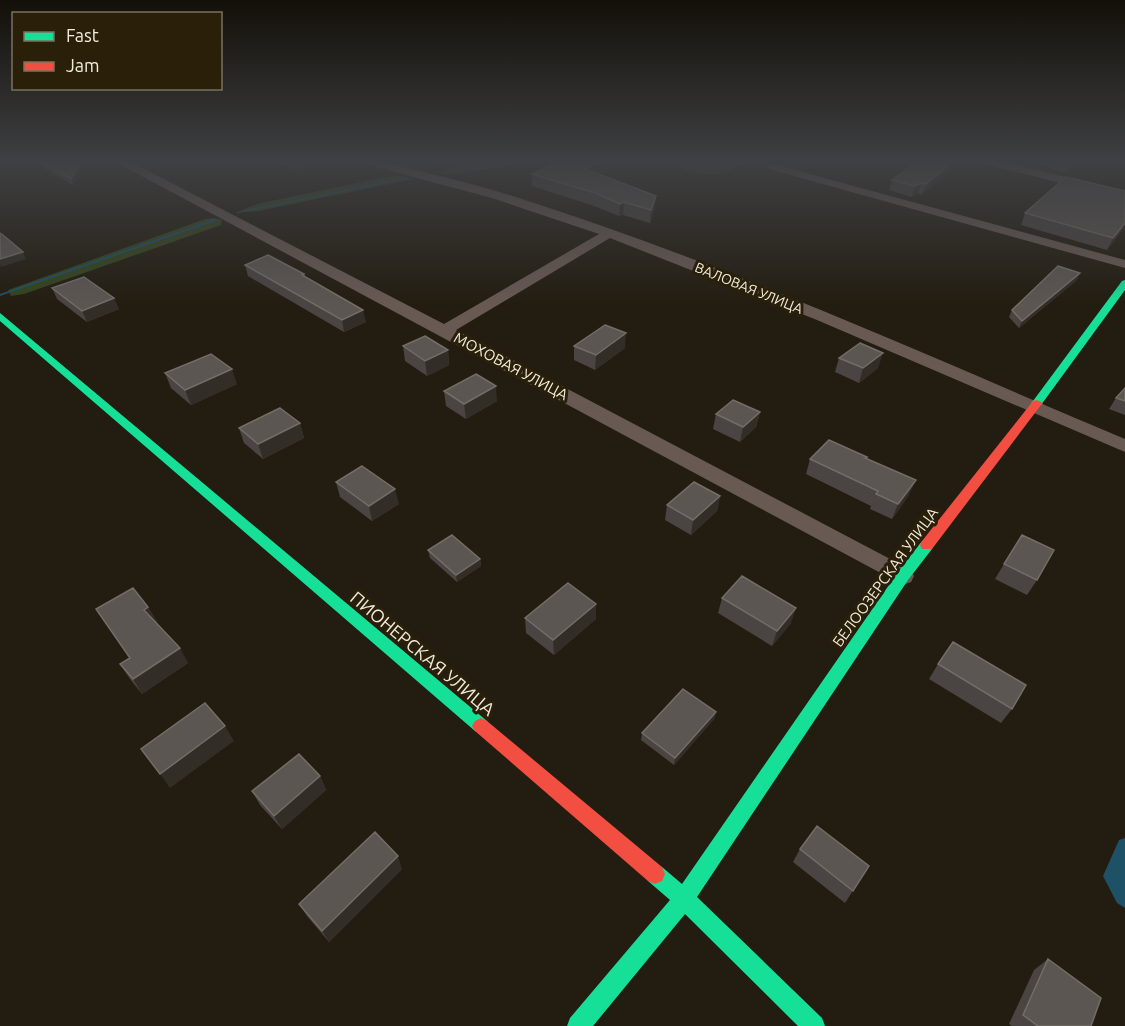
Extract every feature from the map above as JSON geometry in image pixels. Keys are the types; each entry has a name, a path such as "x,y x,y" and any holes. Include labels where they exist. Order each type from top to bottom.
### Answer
{"street":[{"name":"МОХОВАЯ УЛИЦА","path":"210,208 444,330 903,576"},
{"name":"ВАЛОВАЯ УЛИЦА","path":"536,208 609,233 806,310 1125,446"},
{"path":"921,208 1125,264"},
{"path":"444,330 609,233"},
{"name":"БЕЛООЗЕРСКАЯ УЛИЦА","path":"578,1026 684,899 903,576 1034,407 1125,282"},
{"name":"ПИОНЕРСКАЯ УЛИЦА","path":"0,316 684,899 814,1026"}],"green space":[{"path":"248,208 273,208 244,212 242,210"},
{"path":"205,219 222,220 221,225 24,294 11,296 8,290"}],"water":[{"path":"1125,838 1125,908 1117,903 1103,876 1119,840"}],"building":[{"path":"1031,208 1125,208 1125,223 1113,238 1025,213"},
{"path":"0,233 3,235 23,252 0,259"},
{"path":"268,255 363,310 342,320 245,265"},
{"path":"1058,266 1080,273 1022,321 1012,310"},
{"path":"84,277 114,298 82,311 52,288"},
{"path":"605,325 626,333 596,355 574,346"},
{"path":"425,336 448,350 425,361 403,346"},
{"path":"860,343 883,353 863,368 839,358"},
{"path":"211,354 232,369 185,390 165,373"},
{"path":"476,374 496,386 464,404 444,391"},
{"path":"1125,388 1125,401 1116,398"},
{"path":"733,400 760,412 743,427 716,414"},
{"path":"280,408 300,423 258,444 239,428"},
{"path":"829,440 916,480 898,504 876,494 878,491 810,459"},
{"path":"362,466 395,489 369,506 336,482"},
{"path":"694,482 720,496 693,520 667,505"},
{"path":"452,535 480,559 456,575 428,550"},
{"path":"1022,535 1054,550 1037,580 1004,564"},
{"path":"742,576 796,608 777,631 722,598"},
{"path":"568,583 596,604 553,640 525,618"},
{"path":"133,588 148,607 144,610 180,648 133,679 120,664 130,658 96,609"},
{"path":"953,642 1026,685 1012,709 938,664"},
{"path":"683,689 716,712 675,758 642,733"},
{"path":"205,703 225,726 160,774 141,749"},
{"path":"299,754 320,776 274,816 252,791"},
{"path":"817,826 869,866 853,891 800,849"},
{"path":"375,832 398,856 322,931 299,904"},
{"path":"1048,959 1101,998 1091,1026 1038,1026 1023,1015"}],"waterway":[{"path":"238,212 258,208"},
{"path":"1,295 216,220"}],"traffic: fast":[{"path":"1037,403 1125,283"},
{"path":"0,316 481,726"},
{"path":"578,1026 684,899 903,576 927,545"},
{"path":"655,874 684,899 814,1026"}],"traffic: jam":[{"path":"927,545 1037,403"},
{"path":"481,726 655,874"}]}
